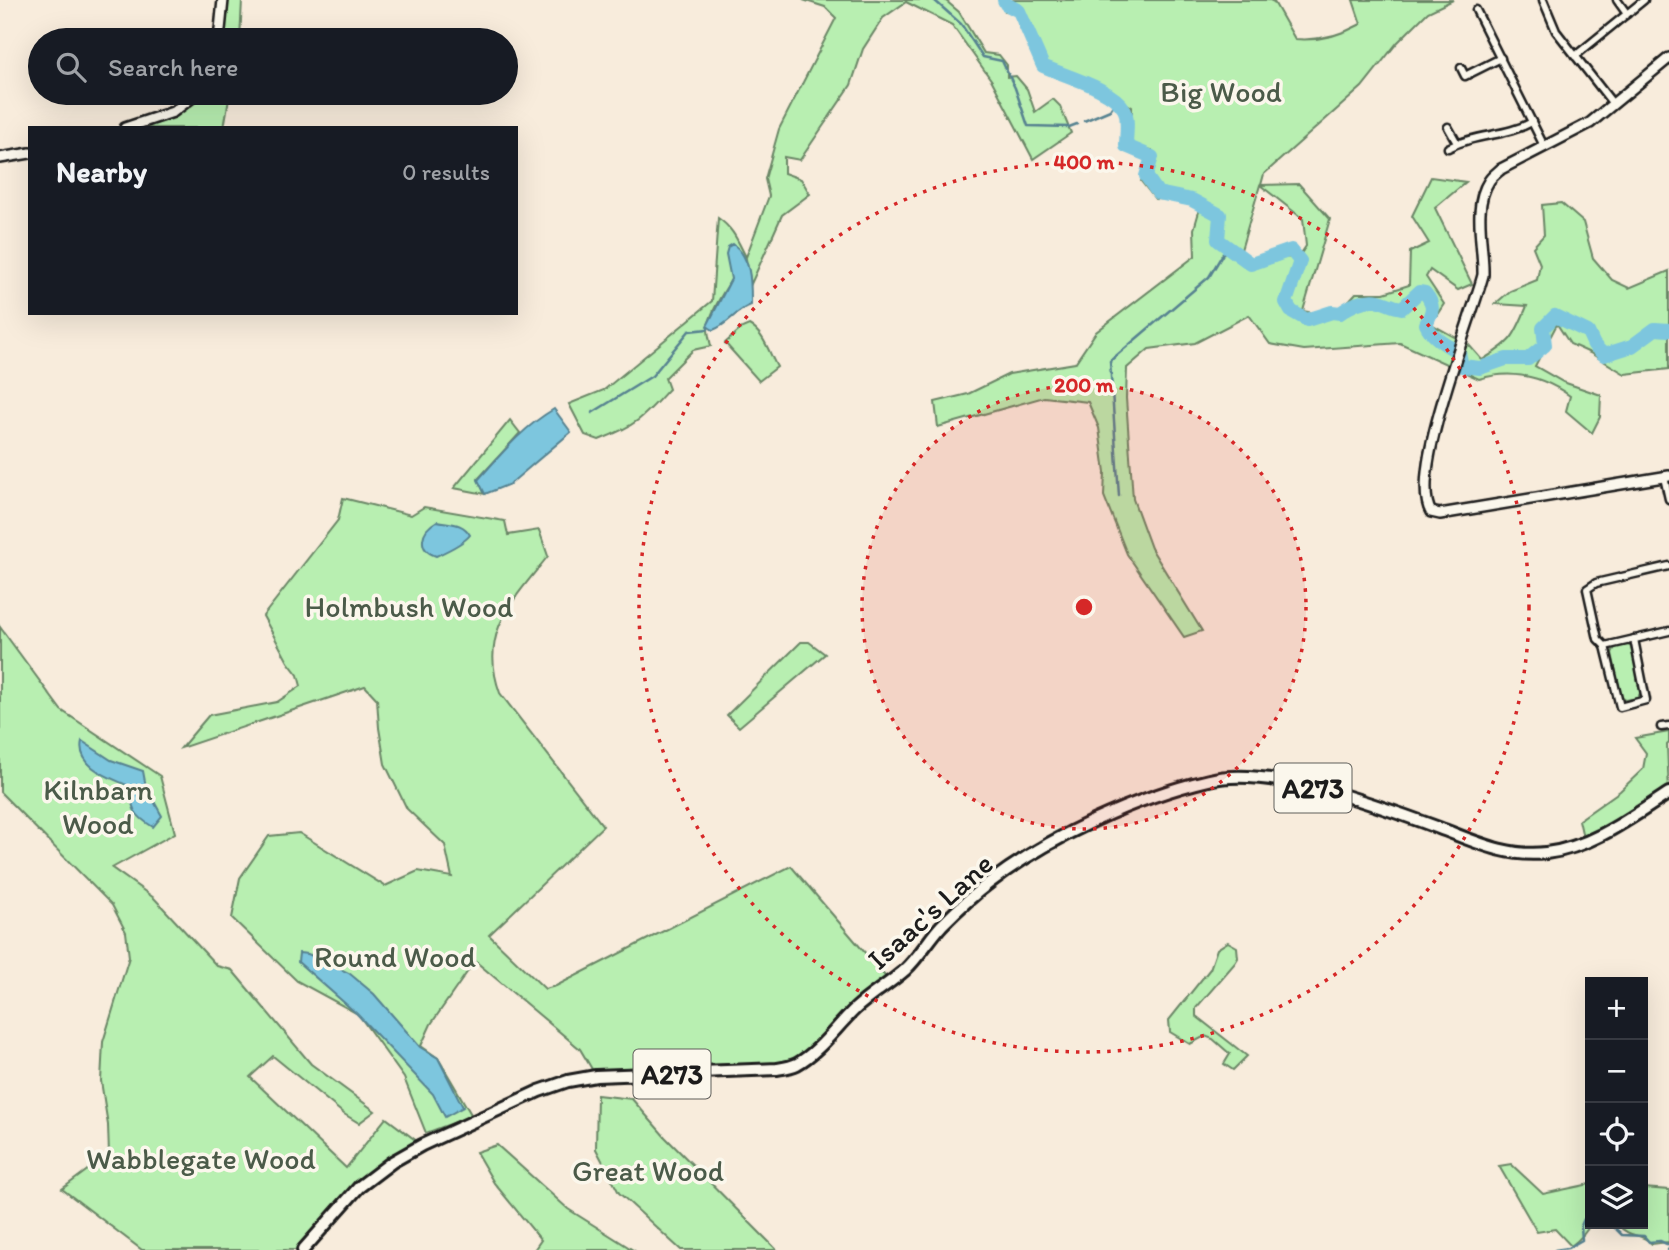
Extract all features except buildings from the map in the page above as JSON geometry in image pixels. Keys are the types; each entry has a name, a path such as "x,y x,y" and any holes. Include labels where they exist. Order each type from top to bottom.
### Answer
{"main road":[{"name":"Isaac's Lane","path":"303,1250 359,1188 392,1162 422,1145 539,1091 568,1081 596,1076 766,1070 796,1064 856,1008 906,968 943,925 989,883 1073,830 1158,795 1211,779 1240,776 1294,783 1393,810 1500,850 1531,854 1566,849 1604,832 1669,793"}],"street":[{"path":"220,28 223,0"},
{"path":"1543,0 1556,32 1612,104"},
{"path":"1617,0 1627,14"},
{"path":"1575,56 1644,0"},
{"path":"1476,10 1544,146"},
{"path":"1461,68 1465,76 1501,58"},
{"path":"1669,58 1590,123 1502,169 1489,180 1482,198 1480,219 1484,253 1483,275 1432,437 1427,468 1427,503 1432,513 1451,512 1666,476 1669,499"},
{"path":"131,126 173,112 182,105"},
{"path":"1448,148 1488,134 1517,130 1532,122"},
{"path":"1448,127 1457,143"},
{"path":"0,158 28,153"},
{"path":"1634,639 1646,700 1620,707 1605,646 1598,638 1588,593 1589,586 1669,566"},
{"path":"1605,646 1669,631"}],"green space":[{"path":"223,0 242,0 241,28 220,28"},
{"path":"803,0 945,0 959,12 984,53 999,55 1007,65 1007,77 1016,76 1027,89 1035,112 1053,99 1060,106 1071,133 1033,159 992,81 952,25 906,2 883,18 863,49 851,85 800,160 784,157 784,173 801,179 810,194 782,215 751,284 746,259 729,283 709,321 711,346 693,350 665,378 669,389 638,420 599,440 585,435 569,404 604,390 712,301 718,218 732,231 746,257 769,196 765,179 779,129 836,18 825,7"},
{"name":"Big Wood","path":"1008,0 1270,0 1274,2 1295,39 1312,39 1329,36 1361,24 1353,0 1453,0 1428,12 1397,43 1362,87 1264,174 1261,185 1299,184 1330,219 1303,311 1326,313 1339,309 1356,293 1384,293 1409,285 1410,252 1429,243 1412,216 1431,177 1466,182 1435,208 1472,284 1458,290 1430,270 1426,277 1444,304 1431,324 1469,345 1482,360 1506,343 1515,332 1527,306 1495,304 1510,291 1537,280 1540,264 1533,247 1544,235 1542,205 1561,203 1583,222 1593,258 1612,280 1629,288 1669,271 1669,369 1625,374 1570,344 1557,324 1535,366 1563,382 1601,395 1600,417 1592,433 1566,411 1570,396 1549,384 1515,375 1479,379 1400,343 1304,350 1270,344 1249,315 1195,343 1149,349 1127,368 1126,398 1133,499 1151,548 1202,631 1184,637 1127,554 1104,496 1105,472 1099,428 1088,402 1044,397 938,427 935,402 968,394 1009,374 1075,363 1096,332 1195,256 1194,229 1202,201 1155,199 1141,181 1152,157 1152,150 1132,146 1132,107 1085,79 1041,61 1021,13 1005,11","holes":["1260,185 1303,219 1306,246 1298,258 1282,257 1259,267 1241,250"]},
{"path":"182,105 228,105 224,126 131,126 173,112"},
{"path":"749,325 762,338 777,367 759,381 725,343"},
{"path":"510,420 520,433 478,479 485,494 454,488"},
{"name":"Holmbush Wood","path":"343,498 411,515 424,507 505,521 508,535 539,530 548,556 503,618 493,652 494,671 500,693 603,826 489,935 545,989 556,986 791,866 890,982 796,1064 596,1076 580,1049 475,961 431,1024 421,1046 438,1058 472,1116 426,1133 404,1078 358,1014 297,981 232,918 240,878 269,836 299,833 385,886 418,871 452,877 445,845 407,809 385,764 377,699 365,686 181,748 209,715 277,702 301,686 298,675 263,616 338,520"},
{"name":"Wabblegate Wood","path":"0,627 61,710 160,776 175,833 112,868 154,898 217,966 232,970 311,1064 375,1111 359,1123 344,1114 273,1056 250,1077 346,1168 386,1118 422,1145 367,1179 303,1250 142,1250 62,1189 109,1154 108,1125 101,1081 103,1042 129,957 126,932 112,905 0,792"},
{"path":"801,642 809,642 825,654 739,727 727,715"},
{"path":"1626,644 1631,647 1641,691 1638,698 1626,700 1621,697 1612,653 1615,647"},
{"path":"1669,732 1669,793 1584,842 1579,820 1620,791 1643,769 1646,753 1635,738"},
{"path":"1228,942 1237,947 1238,958 1196,1008 1196,1016 1247,1056 1233,1070 1224,1064 1230,1054 1213,1039 1205,1036 1190,1044 1170,1032 1169,1020 1210,969 1217,949"},
{"name":"Great Wood","path":"597,1095 632,1099 665,1137 777,1250 681,1250 619,1193 596,1149"},
{"path":"497,1145 568,1209 633,1250 534,1250 541,1240 494,1183 476,1152"},
{"path":"1511,1164 1543,1194 1585,1185 1586,1232 1571,1246 1555,1229 1537,1232 1499,1166"},
{"path":"1648,1188 1669,1190 1669,1247 1668,1242 1652,1244 1623,1229 1648,1229"}],"water":[{"path":"733,244 744,256 747,264 751,305 713,330 707,326 731,279 726,254 728,247"},
{"path":"554,409 571,432 510,484 485,494 478,480 523,432"},
{"path":"437,521 460,526 470,535 436,556 425,549 423,539 427,529"},
{"path":"82,741 111,760 143,771 146,787 162,816 153,827 135,811 129,786 89,765 84,758"},
{"path":"299,953 308,954 349,973 374,994 420,1047 438,1058 463,1107 445,1117 433,1094 357,1014 298,962"}],"waterway":[{"path":"934,0 961,24 983,57 1002,61 1028,126 1069,127 1077,124"},
{"path":"1004,0 1019,11 1043,66 1099,89 1124,109 1127,122 1126,146 1152,157 1146,176 1158,193 1192,200 1220,215 1218,240 1251,264 1291,250 1300,261 1286,302 1291,311 1307,320 1332,312 1340,313 1369,300 1402,308 1419,292 1425,293 1432,305 1426,324 1428,328 1449,347 1459,352 1462,366 1480,368 1506,359 1528,359 1545,345 1543,328 1555,316 1588,332 1594,345 1604,355 1632,346 1655,329 1669,330"},
{"path":"1084,121 1110,110 1117,99"},
{"path":"1119,496 1110,361 1209,277 1227,247"},
{"path":"592,413 652,376 689,331 708,329"},
{"path":"1555,1250 1568,1248 1582,1240 1581,1226 1585,1219"},
{"path":"1616,1229 1622,1235 1644,1236 1649,1242 1660,1241 1669,1245"}],"park label":[{"name":"Kilnbarn Wood","path":"98,806"},
{"name":"Round Wood","path":"395,956"}]}
